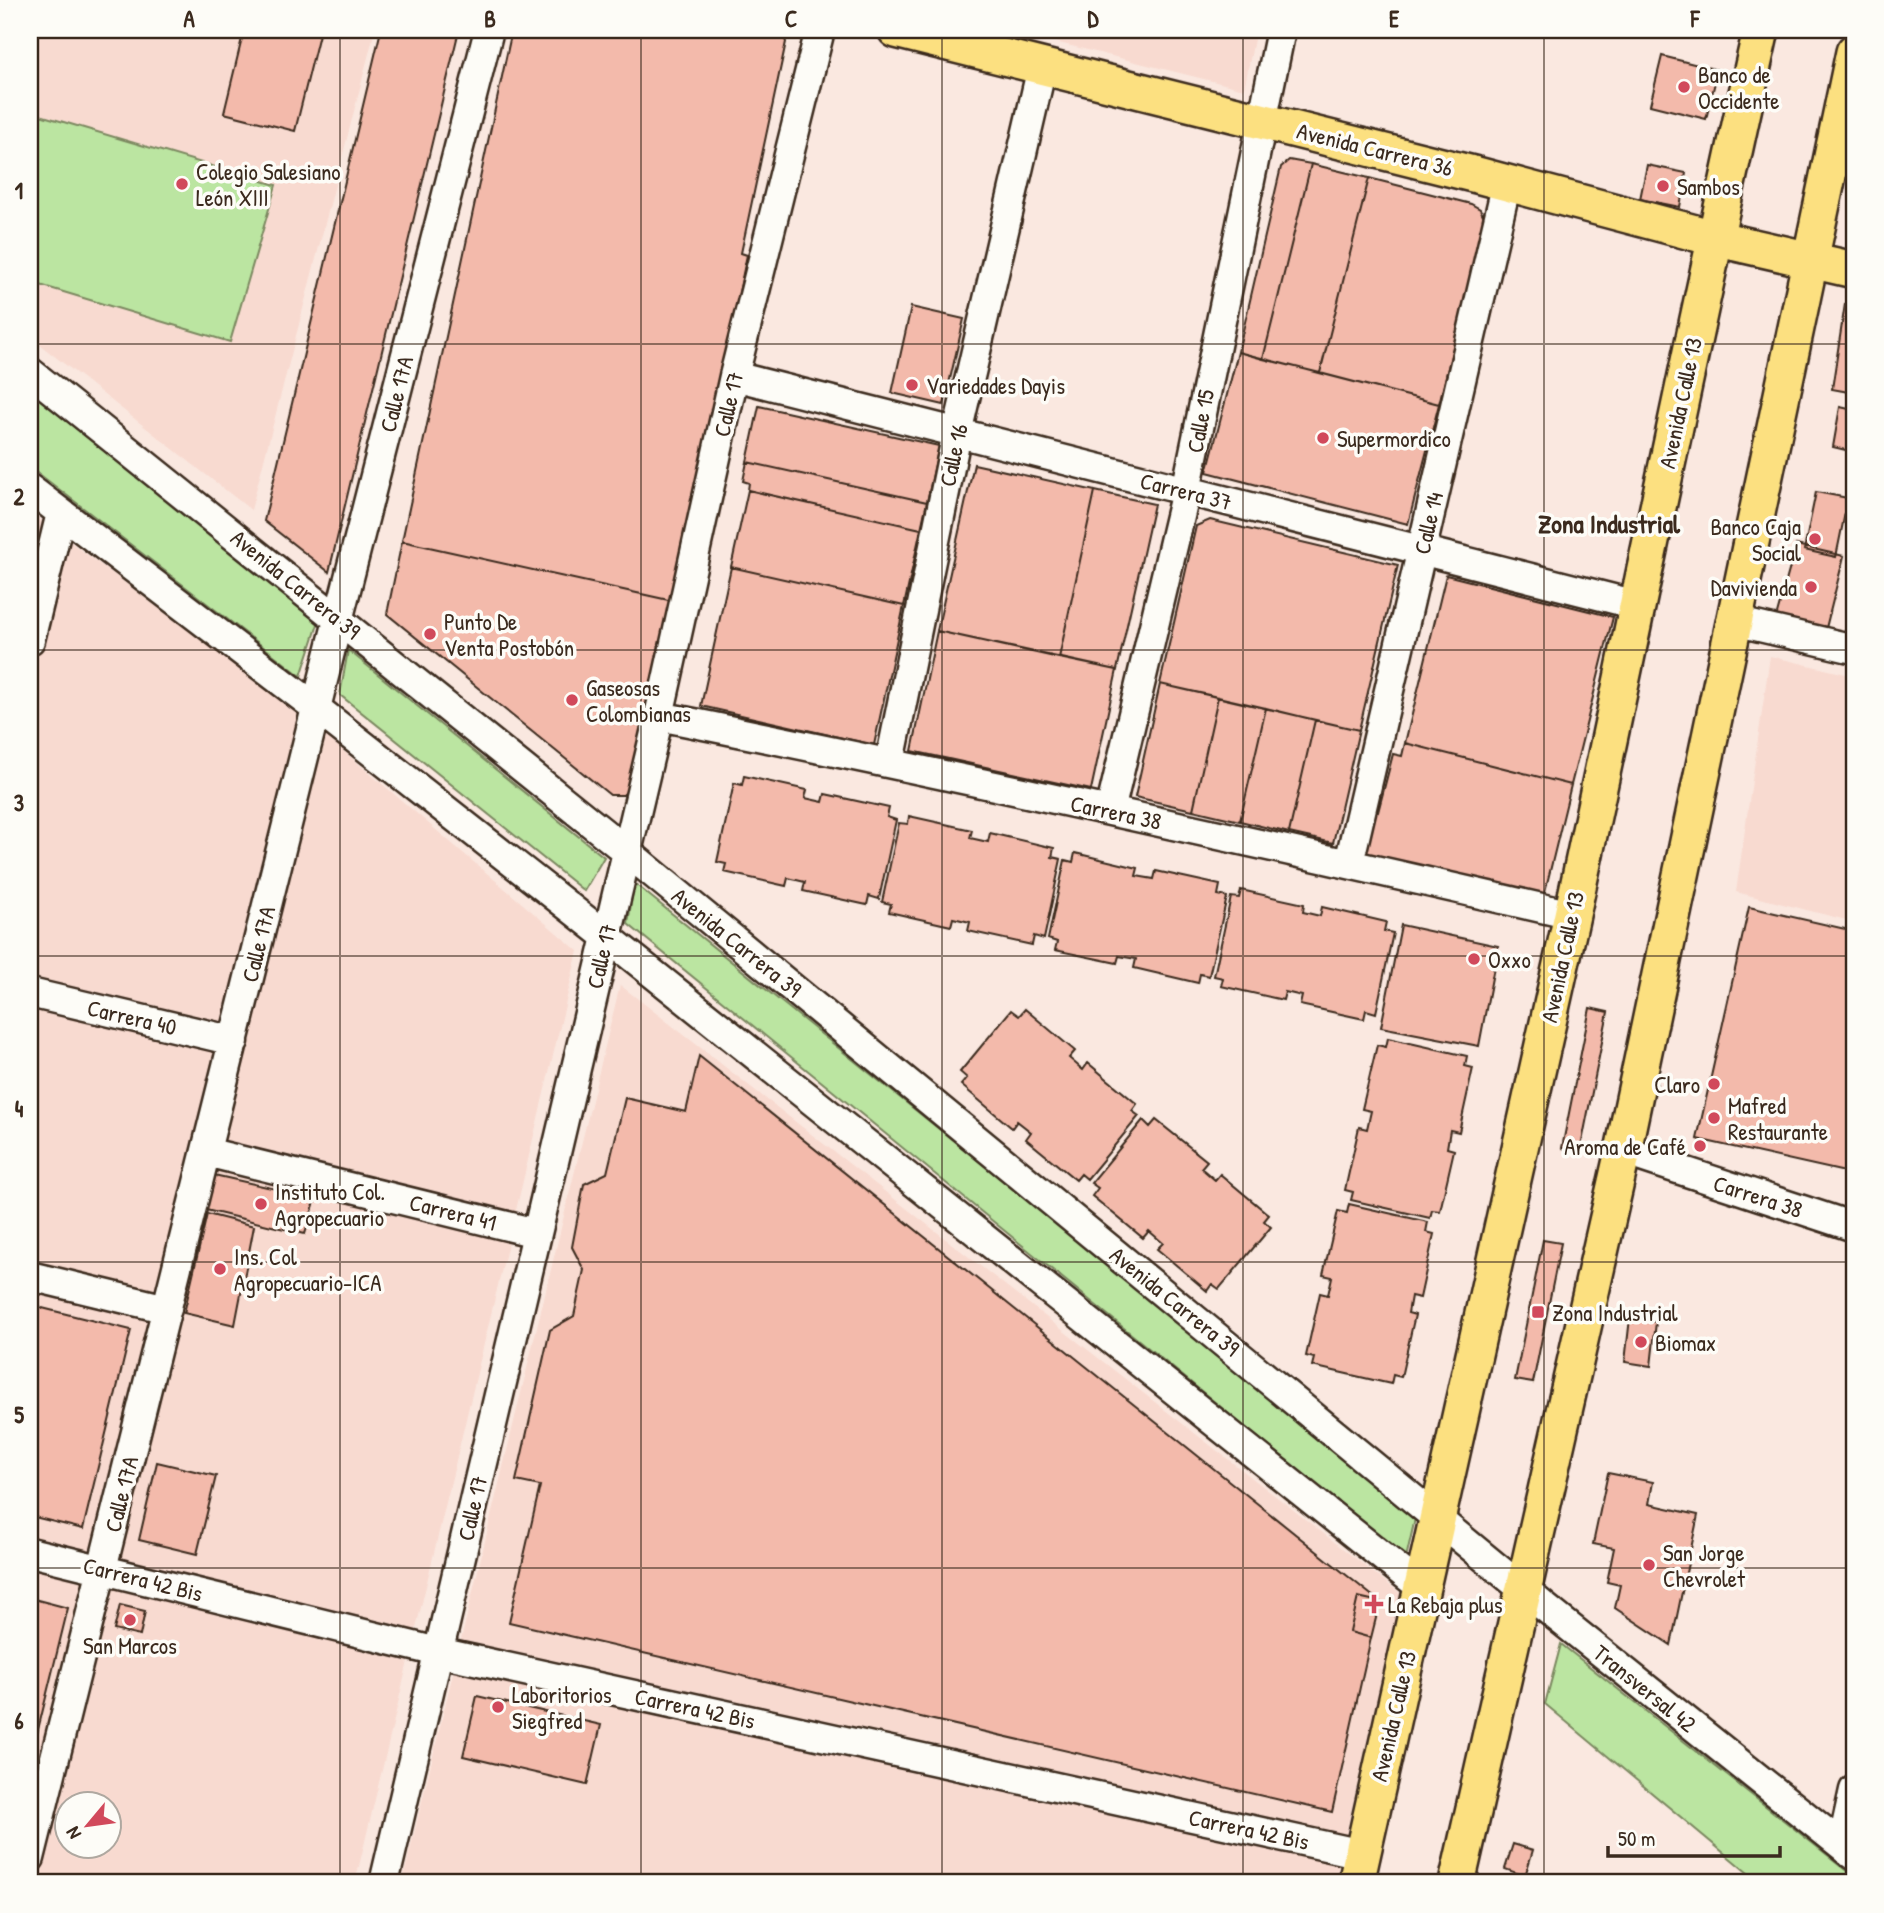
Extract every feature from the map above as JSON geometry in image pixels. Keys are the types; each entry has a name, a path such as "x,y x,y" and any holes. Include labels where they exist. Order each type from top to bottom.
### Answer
{"main road":[{"name":"Avenida Carrera 36","path":"896,30 1261,120 1714,238 1854,270"},
{"name":"Avenida Calle 13","path":"1359,1869 1572,915 1714,238 1761,30"},
{"path":"1457,1883 1623,1151 1854,52"}],"street":[{"name":"Calle 17A","path":"30,1858 316,708 489,30"},
{"name":"Calle 17","path":"384,1883 659,716 734,376 820,30"},
{"name":"Calle 15","path":"1110,811 1186,491 1281,30"},
{"name":"Calle 16","path":"890,762 957,433 1042,67"},
{"name":"Calle 14","path":"1349,863 1507,183"},
{"name":"Avenida Carrera 39","path":"30,372 626,851 1439,1517"},
{"name":"Carrera 37","path":"734,376 1637,606"},
{"path":"30,489 316,708 606,936 1422,1588"},
{"path":"30,640 61,513"},
{"path":"1734,621 1854,649"},
{"name":"Carrera 38","path":"659,716 890,762 1572,915"},
{"name":"Carrera 40","path":"30,993 234,1041"},
{"name":"Carrera 38","path":"1623,1151 1854,1227"},
{"name":"Carrera 41","path":"206,1152 536,1233"},
{"path":"30,1276 167,1309"},
{"name":"Transversal 42","path":"1439,1517 1524,1590 1848,1850"},
{"name":"Carrera 42 Bis","path":"30,1552 1359,1869"},
{"path":"1848,1850 1854,1790"}],"shaded area":[{"name":"Colegio Salesiano León XIII","path":"30,30 375,30 251,510 30,337"},
{"path":"1007,30 1256,30 1244,89"},
{"path":"30,512 293,708 578,951 355,1883 30,1883"},
{"path":"1770,656 1854,676 1854,922 1736,892"},
{"path":"620,985 1401,1594 1335,1883 402,1883"}],"green space":[{"path":"30,112 276,185 230,342 30,282"},
{"path":"30,392 319,621 301,676 30,467"},
{"path":"348,650 604,857 584,891 340,695"},
{"path":"634,883 1416,1514 1406,1558 628,924"},
{"path":"1561,1644 1854,1876 1854,1883 1760,1883 1545,1704"}],"building":[{"path":"244,30 320,30 295,131 224,113"},
{"path":"381,30 459,30 329,572 264,521"},
{"path":"512,30 781,30 786,42 741,253 747,255 673,601 402,541"},
{"name":"Banco de Occidente","path":"1662,56 1718,70 1706,119 1650,105"},
{"path":"1289,160 1311,164 1263,359 1238,352 1281,167"},
{"path":"1311,164 1369,178 1320,373 1263,359"},
{"name":"Sambos","path":"1647,165 1686,173 1680,207 1640,199"},
{"path":"1369,178 1471,204 1480,209 1485,219 1439,404 1320,373"},
{"path":"1845,304 1854,306 1854,393 1832,389"},
{"path":"911,307 964,319 944,405 892,393"},
{"name":"Supermordico","path":"1238,352 1439,404 1408,524 1207,472"},
{"path":"759,406 939,446 927,502 747,462"},
{"path":"1840,407 1854,410 1854,452 1833,447"},
{"path":"747,462 927,502 921,529 748,490 749,483 743,481"},
{"path":"974,464 1095,491 1059,658 937,631"},
{"path":"748,490 921,529 904,606 731,567"},
{"path":"1095,491 1154,504 1117,670 1059,658"},
{"path":"1816,492 1848,498 1836,557 1804,550"},
{"path":"1210,520 1398,565 1359,730 1160,684 1196,526"},
{"name":"Gaseosas Colombianas","path":"402,541 673,601 633,785 623,795 610,795 387,614"},
{"name":"Davivienda","path":"1796,545 1844,556 1825,632 1776,618"},
{"path":"731,567 904,606 874,745 701,706"},
{"path":"1446,575 1613,617 1571,785 1405,743"},
{"path":"937,631 1117,670 1091,790 912,751"},
{"path":"1160,684 1218,697 1193,810 1135,797"},
{"path":"1218,697 1266,708 1240,821 1193,810"},
{"path":"1266,708 1315,720 1289,833 1240,821"},
{"path":"1315,720 1359,730 1333,843 1289,833"},
{"path":"1405,743 1571,785 1542,904 1360,858 1372,811 1378,812 1393,754 1402,756"},
{"path":"744,776 807,790 805,798 823,802 825,794 889,808 887,817 896,820 879,899 869,896 867,905 803,891 805,882 788,878 786,886 724,872 726,864 717,862 734,783 742,785"},
{"path":"909,816 972,830 970,838 988,842 990,833 1054,848 1052,857 1061,859 1044,939 1034,936 1032,945 968,931 970,922 953,918 951,926 889,912 891,904 882,902 899,823 908,824"},
{"path":"1075,853 1138,868 1136,876 1154,879 1156,871 1220,885 1218,895 1227,897 1209,976 1200,974 1198,983 1134,968 1136,959 1119,956 1117,963 1055,950 1057,942 1048,939 1065,860 1073,862"},
{"path":"1241,890 1304,904 1303,912 1320,916 1322,907 1386,922 1384,931 1393,933 1376,1013 1366,1010 1364,1019 1300,1005 1302,996 1285,992 1283,1000 1221,986 1223,978 1214,976 1231,897 1239,898"},
{"path":"1749,907 1854,931 1854,1174 1697,1139"},
{"path":"1401,925 1498,946 1479,1046 1381,1027"},
{"path":"1590,1008 1608,1012 1580,1152 1562,1148"},
{"path":"1025,1009 1075,1051 1069,1058 1083,1070 1088,1063 1137,1104 1132,1111 1139,1116 1087,1179 1081,1174 1076,1180 1026,1139 1031,1132 1017,1121 1012,1128 961,1085 967,1078 960,1072 1011,1010 1019,1016"},
{"path":"1388,1038 1467,1056 1465,1066 1473,1068 1459,1132 1450,1130 1447,1148 1454,1150 1440,1211 1432,1210 1430,1218 1351,1200 1353,1192 1345,1190 1359,1127 1367,1129 1371,1111 1362,1109 1377,1045 1386,1047"},
{"path":"699,1056 1380,1602 1358,1597 1350,1632 1371,1638 1332,1812 509,1622 540,1486 516,1481 550,1330 574,1316 584,1270 572,1247 584,1184 607,1173 625,1098 686,1112"},
{"path":"1143,1120 1150,1127 1156,1120 1207,1161 1201,1168 1215,1180 1220,1174 1269,1215 1264,1221 1271,1227 1219,1289 1212,1284 1207,1291 1157,1249 1163,1243 1149,1231 1143,1238 1092,1196 1098,1188 1091,1183"},
{"name":"Instituto Col. Agropecuario","path":"214,1175 316,1198 305,1234 206,1210"},
{"path":"1349,1204 1428,1222 1426,1232 1434,1234 1420,1298 1411,1296 1408,1313 1415,1315 1401,1377 1393,1375 1391,1384 1312,1366 1314,1358 1306,1356 1320,1293 1328,1295 1332,1277 1323,1275 1338,1211 1347,1213"},
{"name":"Ins. Col Agropecuario-ICA","path":"207,1214 254,1226 235,1325 184,1313"},
{"name":"Zona Industrial","path":"1543,1240 1561,1243 1533,1383 1515,1380"},
{"path":"30,1305 131,1330 83,1529 30,1516"},
{"name":"Biomax","path":"1630,1318 1656,1322 1651,1366 1625,1362"},
{"path":"157,1462 216,1476 197,1554 139,1540"},
{"name":"San Jorge Chevrolet","path":"1608,1473 1653,1482 1649,1504 1698,1515 1671,1645 1615,1608 1620,1585 1607,1582 1614,1548 1593,1544"},
{"path":"1358,1597 1380,1602 1371,1638 1350,1632"},
{"path":"30,1598 68,1608 32,1754 30,1753"},
{"name":"San Marcos","path":"120,1605 145,1611 140,1636 114,1630"},
{"path":"477,1696 601,1725 587,1785 463,1756"},
{"path":"1513,1844 1533,1850 1525,1876 1505,1869"}],"place":[{"name":"Banco de Occidente","path":"1684,87"},
{"name":"Colegio Salesiano León XIII","path":"182,184"},
{"name":"Sambos","path":"1663,186"},
{"name":"Variedades Dayis","path":"912,385"},
{"name":"Supermordico","path":"1323,438"},
{"name":"Banco Caja Social","path":"1815,539"},
{"name":"Davivienda","path":"1811,587"},
{"name":"Punto De Venta Postobón","path":"430,634"},
{"name":"Gaseosas Colombianas","path":"572,700"},
{"name":"Oxxo","path":"1474,959"},
{"name":"Claro","path":"1714,1084"},
{"name":"Mafred Restaurante","path":"1714,1118"},
{"name":"Aroma de Café","path":"1700,1146"},
{"name":"Instituto Col. Agropecuario","path":"261,1204"},
{"name":"Ins. Col Agropecuario-ICA","path":"220,1269"},
{"name":"Zona Industrial","path":"1538,1312"},
{"name":"Biomax","path":"1641,1342"},
{"name":"San Jorge Chevrolet","path":"1649,1565"},
{"name":"La Rebaja plus","path":"1374,1604"},
{"name":"San Marcos","path":"130,1620"},
{"name":"Laboritorios Siegfred","path":"498,1707"}],"district":[{"name":"Zona Industrial","path":"1609,523"}]}
